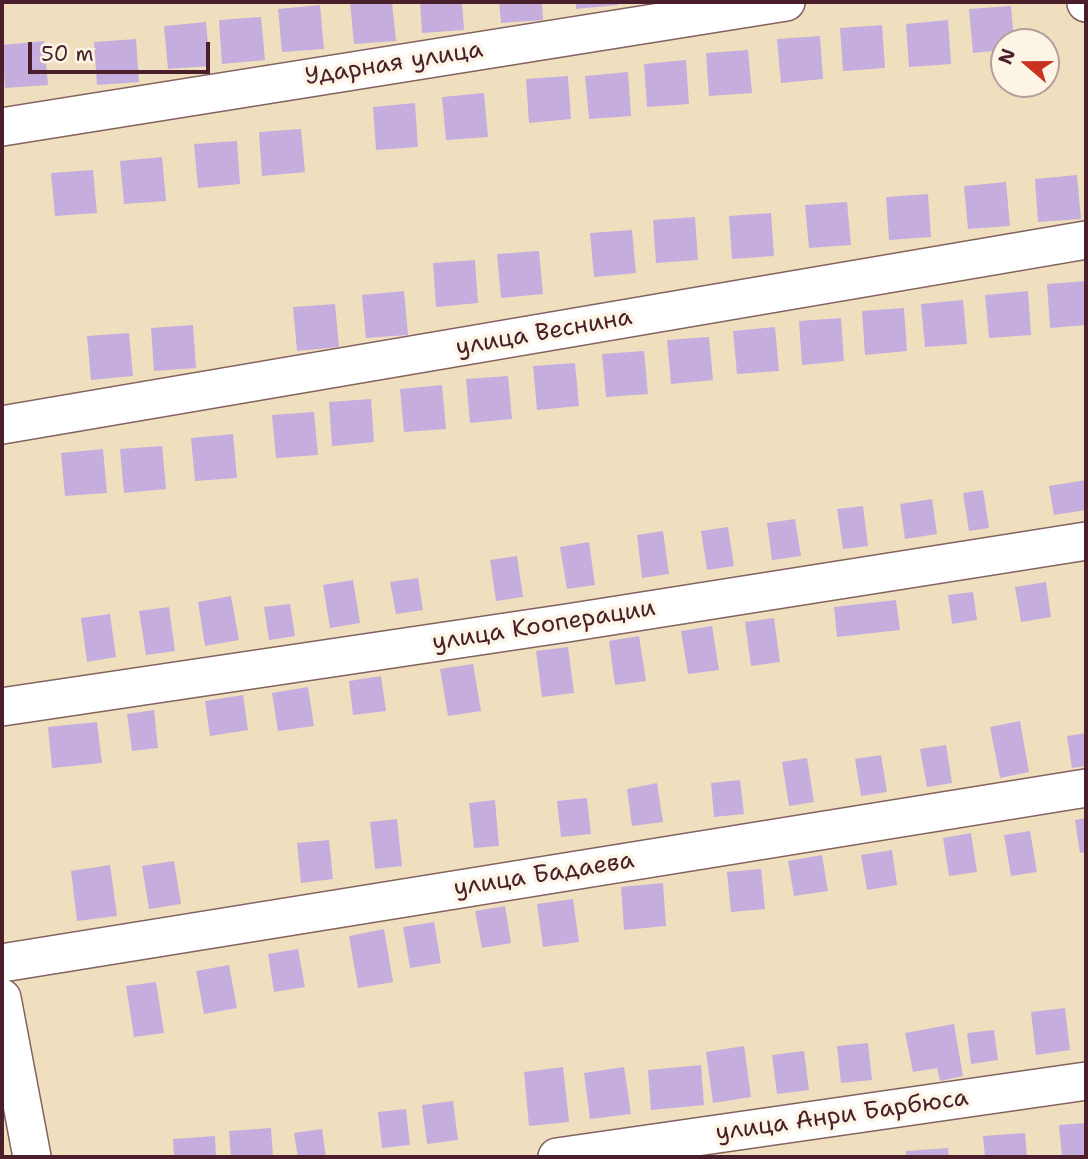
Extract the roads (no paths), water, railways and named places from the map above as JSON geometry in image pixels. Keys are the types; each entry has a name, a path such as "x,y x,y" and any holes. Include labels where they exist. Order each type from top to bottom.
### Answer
{"street":[{"name":"Ударная улица","path":"2,127 786,2"},
{"name":"улица Веснина","path":"2,425 1086,240"},
{"name":"улица Кооперации","path":"2,706 567,624 1086,541"},
{"name":"улица Бадаева","path":"2,963 1086,788"},
{"path":"2,998 32,1157"},
{"name":"улица Анри Барбюса","path":"557,1157 1086,1081"}]}
